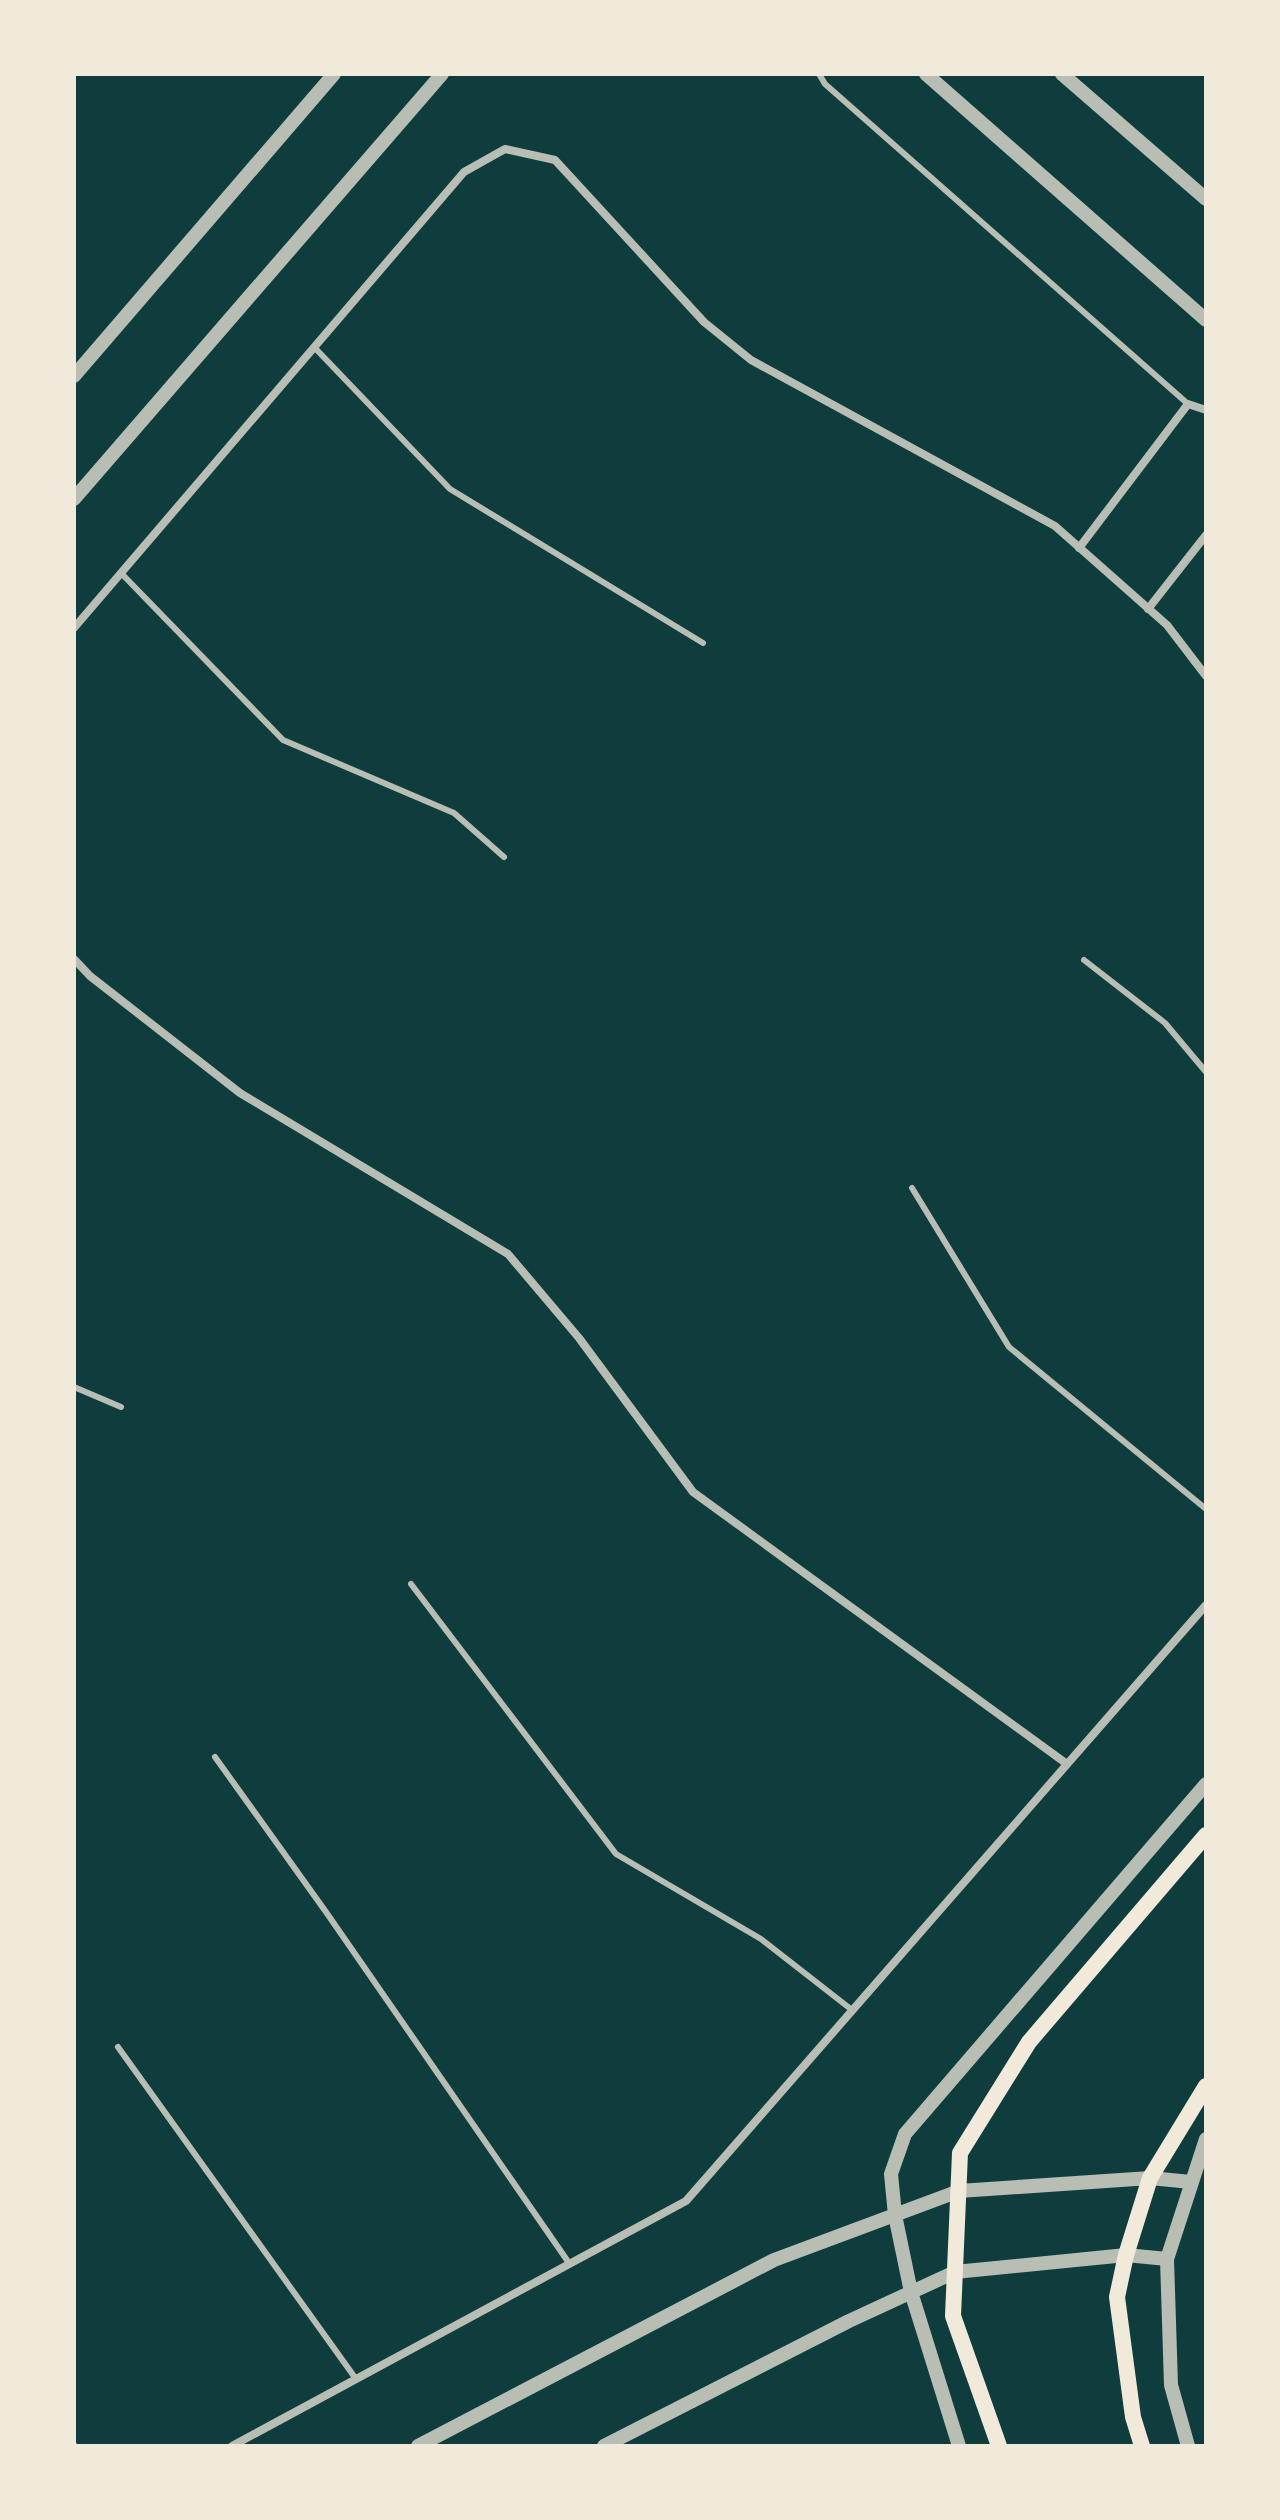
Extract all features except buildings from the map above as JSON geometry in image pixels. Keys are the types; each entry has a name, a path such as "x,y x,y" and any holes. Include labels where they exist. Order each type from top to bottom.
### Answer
{"main road":[{"path":"999,2446 953,2316 960,2153 1029,2042 1206,1835"},
{"path":"1142,2446 1133,2417 1117,2297 1126,2255 1150,2178 1206,2086"}],"street":[{"path":"74,376 334,74"},
{"path":"74,499 442,74"},
{"path":"926,74 1206,320"},
{"path":"1062,74 1206,199"},
{"path":"74,628 464,172 505,149 555,160 704,322 751,360 1055,526 1167,625 1206,676"},
{"path":"1079,548 1188,404 1206,410"},
{"path":"1148,609 1206,535"},
{"path":"74,959 90,976 240,1093 508,1254 579,1338 693,1492 1067,1764"},
{"path":"232,2446 686,2201 1206,1605"},
{"path":"959,2446 911,2292 895,2215 891,2174 905,2134 1206,1784"},
{"path":"1188,2446 1171,2385 1167,2259 1206,2139"},
{"path":"418,2446 774,2260 959,2191 1150,2178 1191,2182"},
{"path":"604,2446 955,2272 1126,2255 1167,2259"}],"lane":[{"path":"819,74 825,84 1188,404"},
{"path":"314,347 450,489 703,643"},
{"path":"121,573 283,740 454,813 504,857"},
{"path":"1084,960 1165,1023 1206,1072"},
{"path":"912,1188 1009,1347 1206,1509"},
{"path":"74,1387 121,1407"},
{"path":"411,1584 616,1854 761,1939 852,2010"},
{"path":"215,1757 569,2263"},
{"path":"118,2047 356,2379"}]}
